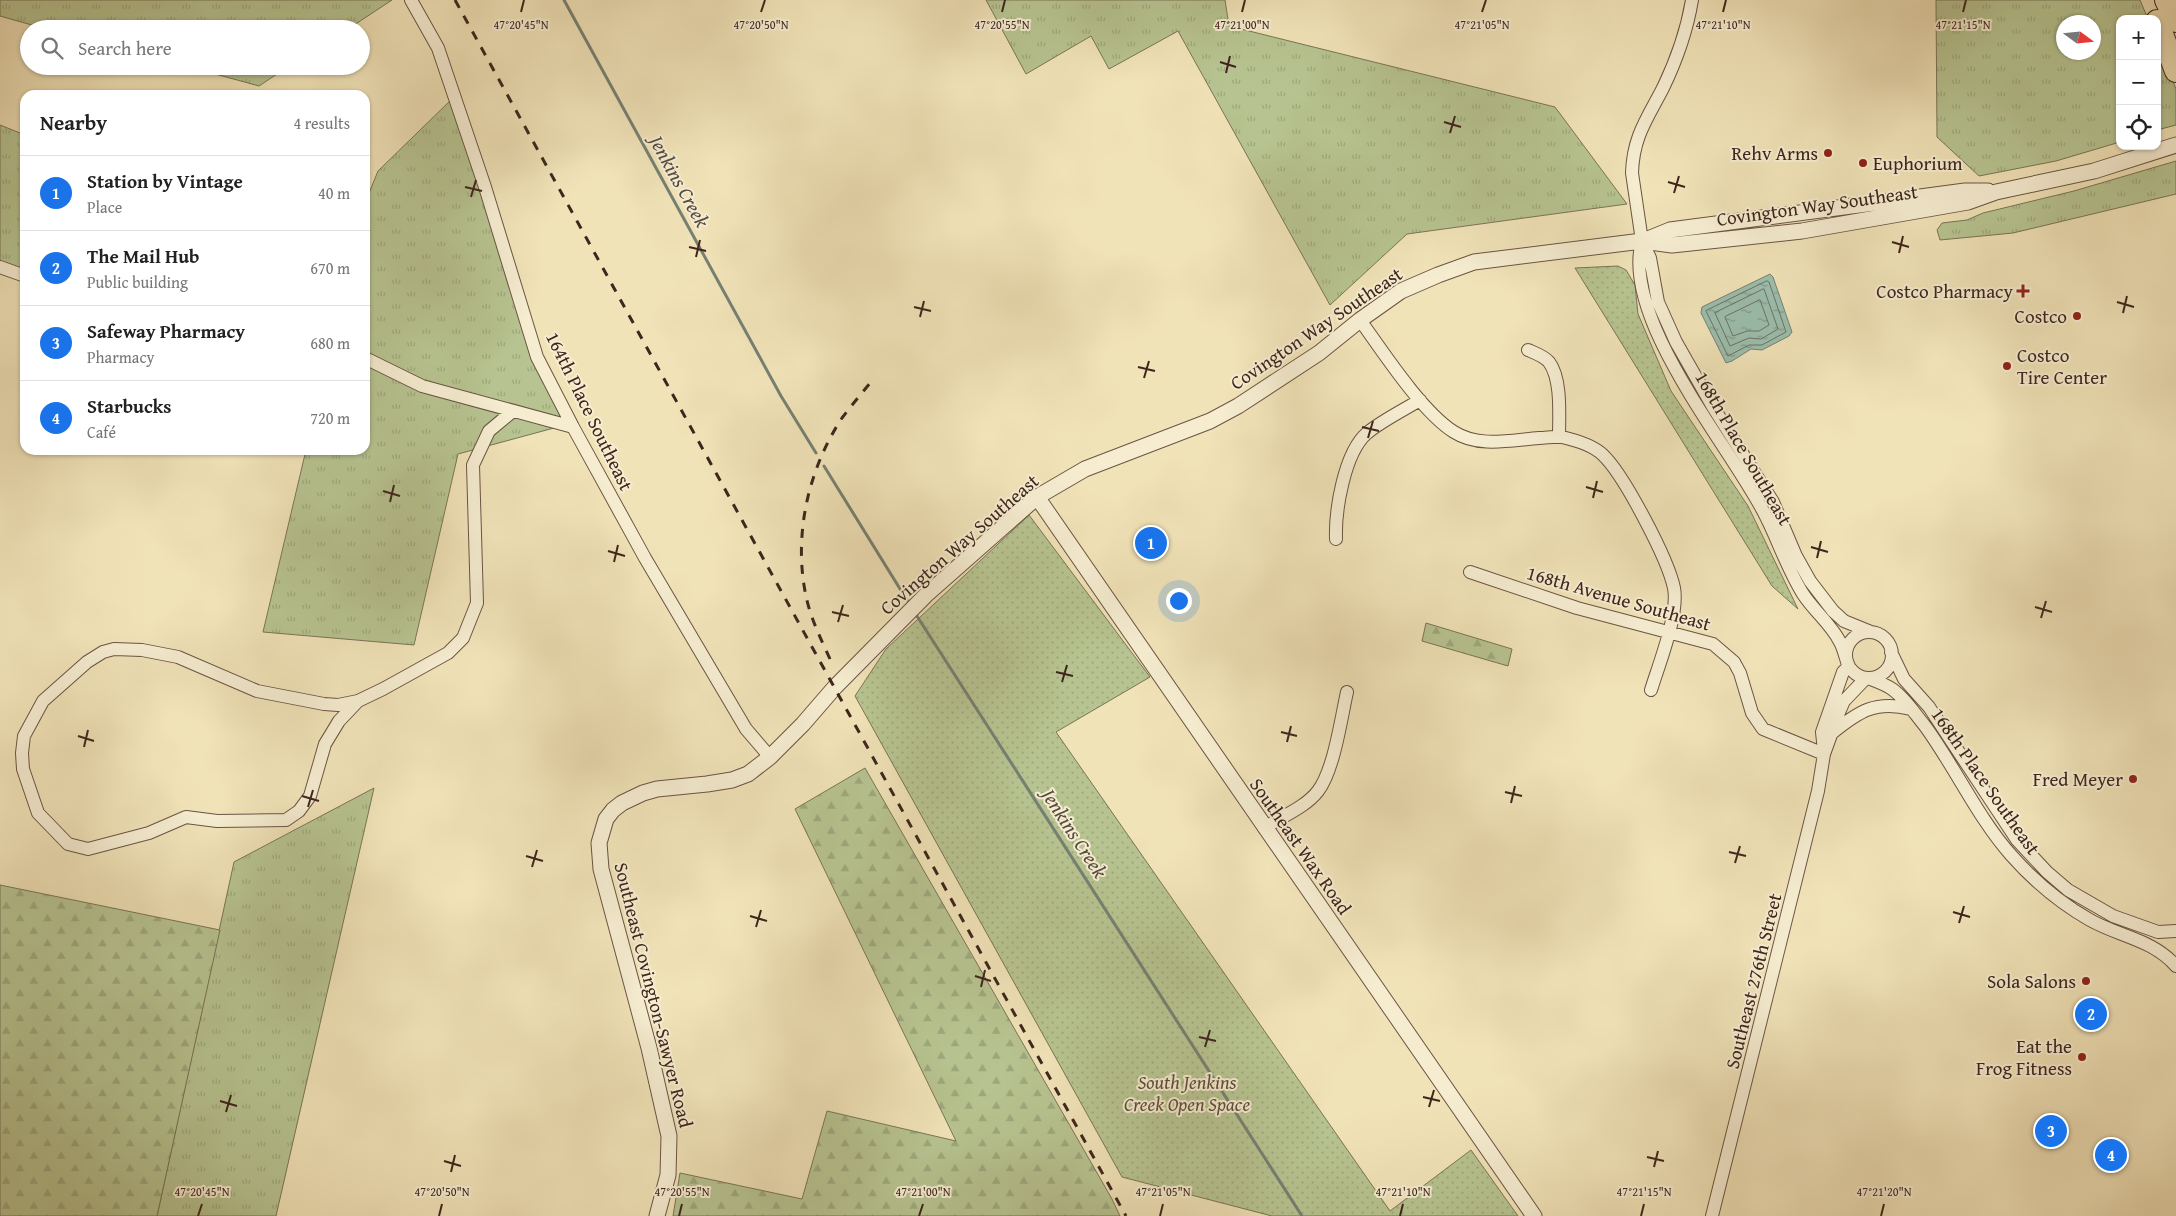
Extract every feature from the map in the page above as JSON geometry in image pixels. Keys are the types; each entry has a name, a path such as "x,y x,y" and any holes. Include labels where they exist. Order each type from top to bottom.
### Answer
{"highway":[{"path":"2150,0 2155,15"},
{"path":"2166,0 2176,21"},
{"path":"2161,31 2176,72"}],"street":[{"name":"164th Place Southeast","path":"411,0 438,48 485,187 538,357 573,427 645,558 741,721 770,757"},
{"name":"168th Place Southeast","path":"1692,0 1686,25 1672,66 1639,130 1634,150 1632,173 1642,241 1650,258 1658,302 1676,342 1713,407 1772,502 1796,556 1810,581 1839,616 1849,624 1871,632"},
{"name":"Covington Way Southeast","path":"1642,241 1672,245 1802,231 1968,202 1996,192 2094,171 2170,147"},
{"name":"Covington Way Southeast","path":"599,843 606,820 613,810 622,803 642,793 657,789 732,780 748,774 770,757 803,724 835,687 926,595 1037,497 1085,469 1210,421 1238,406 1319,353 1360,320 1401,291 1474,262 1642,241 1670,230 1965,191 1996,192"},
{"path":"1802,231 1831,220 1864,214 1865,204"},
{"name":"168th Place Southeast","path":"1642,241 1638,257 1641,285 1651,320 1666,353 1763,510 1788,567 1803,594 1837,637 1848,665"},
{"path":"0,267 20,274"},
{"path":"1360,320 1420,400 1440,422 1467,438 1485,442 1560,437 1576,440 1603,455 1624,484 1659,548 1674,588 1674,607 1651,690"},
{"path":"1528,350 1541,355 1549,362 1558,384 1560,437"},
{"path":"370,360 422,386 573,427"},
{"path":"1336,539 1335,519 1338,502 1352,455 1365,435 1420,400"},
{"path":"358,701 339,721 325,744 310,796 299,811 286,820 217,821 186,817 148,833 88,849 68,844 38,813 23,769 22,752 24,736 43,701 87,662 103,652 114,649 142,650 178,657 257,691 338,705 358,701 383,690 448,653 463,638 477,603 474,465 489,431 513,411"},
{"name":"Southeast Wax Road","path":"1037,497 1534,1216"},
{"name":"168th Avenue Southeast","path":"1470,572 1577,608 1713,644 1727,655 1740,673 1752,713 1763,729 1824,754"},
{"path":"1871,632 1885,639 1891,652 1891,658 1886,670 1875,677 1867,678 1856,674 1848,665 1846,650 1853,639 1864,633 1871,632"},
{"name":"168th Place Southeast","path":"1891,652 1904,679 1929,707 2017,840 2030,856 2068,890 2091,905 2158,932 2176,931"},
{"name":"Southeast 276th Street","path":"1824,754 1822,732 1843,672 1848,665"},
{"name":"168th Place Southeast","path":"1867,678 1893,690 1912,709 1936,742 1994,832 2010,854 2035,880 2052,894 2091,920 2153,946 2176,965"},
{"name":"Southeast 276th Street","path":"1712,1216 1816,800 1824,754 1844,700 1867,678"},
{"path":"1264,828 1306,802 1318,792 1329,769 1347,692"},
{"path":"1832,733 1854,716 1872,708 1884,705 1912,709"},
{"name":"Southeast Covington-Sawyer Road","path":"599,843 601,869 669,1136 668,1175 657,1216"},
{"path":"2176,947 2174,959 2176,965"}],"green space":[{"path":"0,0 392,0 362,20 20,20 20,22 0,16"},
{"path":"986,0 1225,0 1229,26 1555,107 1627,204 1407,234 1330,305 1178,31 1109,69 1091,36 1026,74"},
{"path":"1936,0 2140,0 2146,15 2116,15 2116,143 2056,161 1979,176 1937,137"},
{"path":"2161,53 2176,89 2176,125 2161,129"},
{"path":"219,75 276,75 259,86"},
{"path":"455,96 565,425 458,454 414,645 263,632 305,455 370,455 370,191 378,171"},
{"path":"0,125 20,133 20,273 0,267"},
{"path":"2176,161 2176,194 2013,233 1940,240 1937,230 1942,223 1967,220 1983,213 2074,191"},
{"path":"1618,266 1626,270 1635,285 1638,314 1671,391 1748,506 1798,609 1772,586 1575,268"},
{"name":"South Jenkins Creek Open Space","path":"1029,515 1150,677 1056,732 1390,1211 1471,1150 1518,1216 1272,1216 1122,1177 855,696 886,649"},
{"path":"1426,623 1512,649 1508,666 1422,641"},
{"path":"865,768 1120,1216 673,1216 680,1173 802,1199 827,1111 956,1141 795,809"},
{"path":"374,788 276,1216 157,1216 234,862"},
{"path":"0,885 220,930 157,1216 0,1216"}],"water":[{"path":"1770,274 1773,277 1792,332 1789,336 1762,350 1751,349 1726,363 1701,313 1702,307"}],"waterway":[{"name":"Jenkins Creek","path":"564,0 781,396 816,453"},
{"name":"Jenkins Creek","path":"824,466 910,605"},
{"name":"Jenkins Creek","path":"915,613 1302,1216"}],"railway":[{"path":"455,0 1126,1216"},
{"path":"830,659 812,617 805,591 802,569 803,524 813,479 830,437 842,418 871,382"}],"place":[{"name":"Rehv Arms","path":"1828,153"},
{"name":"Euphorium","path":"1863,163"},
{"name":"Costco Pharmacy","path":"2023,291"},
{"name":"Costco","path":"2077,316"},
{"name":"Costco Tire Center","path":"2007,366"},
{"name":"Station by Vintage","path":"1151,543"},
{"name":"Fred Meyer","path":"2133,779"},
{"name":"Sola Salons","path":"2086,981"},
{"name":"The Mail Hub","path":"2091,1014"},
{"name":"Eat the Frog Fitness","path":"2082,1057"},
{"name":"Safeway Pharmacy","path":"2051,1131"},
{"name":"Starbucks","path":"2111,1155"}]}
